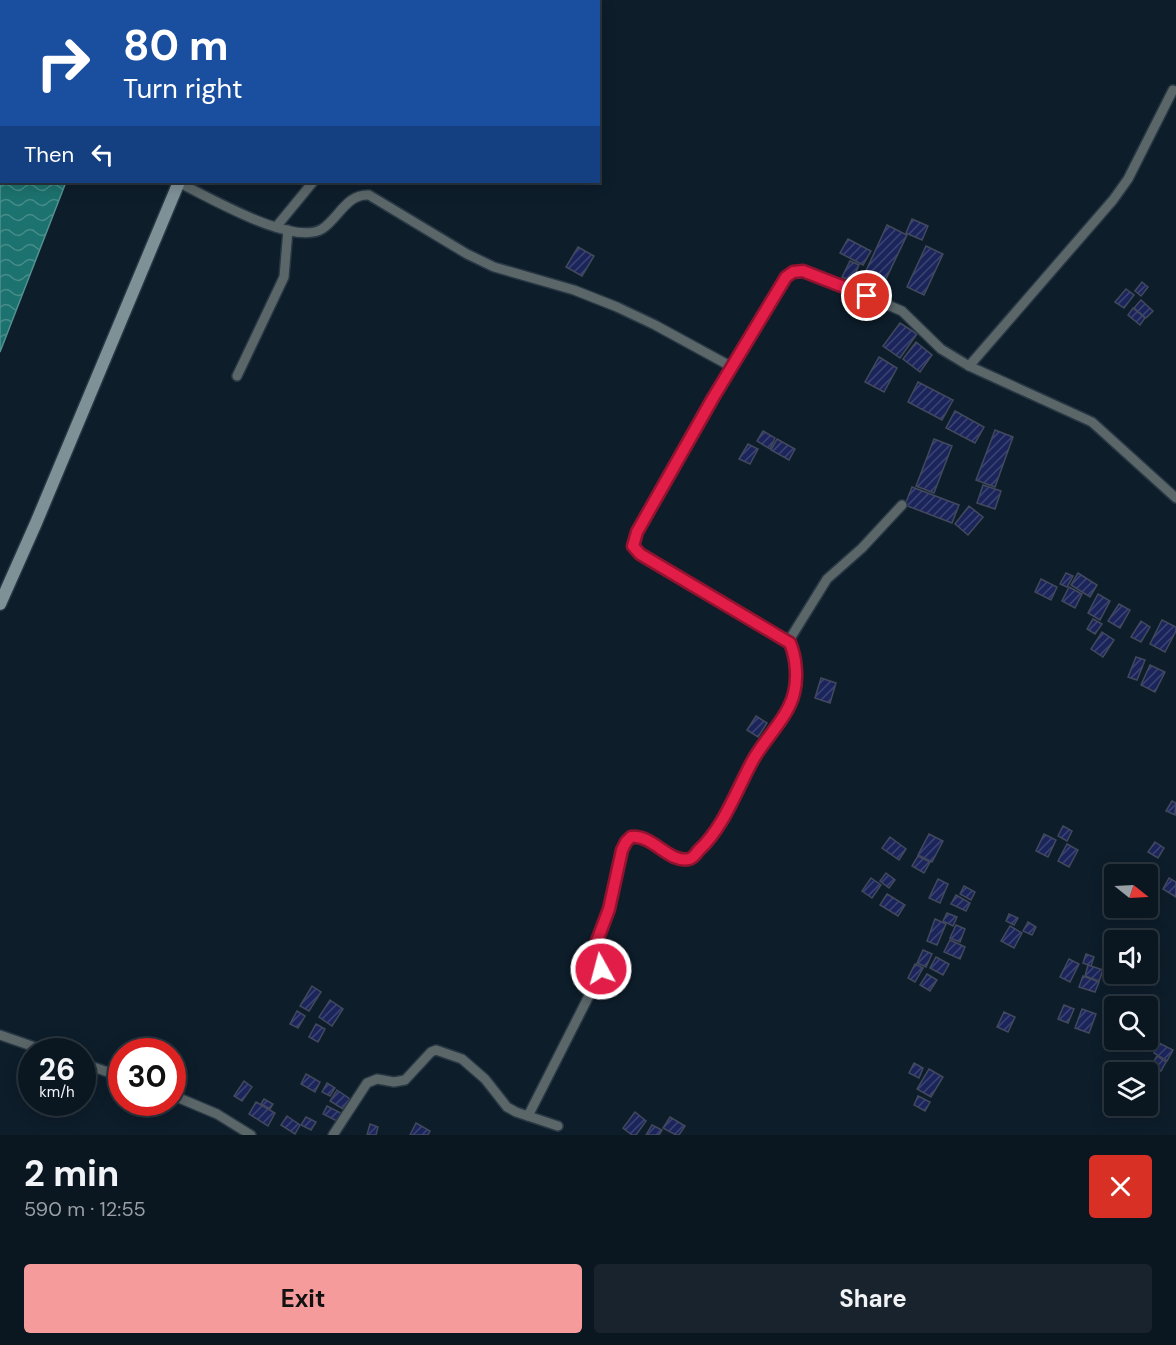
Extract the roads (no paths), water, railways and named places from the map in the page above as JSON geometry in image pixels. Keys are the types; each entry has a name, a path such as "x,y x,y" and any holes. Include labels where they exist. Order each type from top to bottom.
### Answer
{"main road":[{"path":"0,604 179,183"}],"street":[{"path":"969,366 1113,200 1128,178 1173,90"},
{"path":"181,183 239,212 276,227 300,233 318,231 334,219 350,200 364,194 369,195 488,265 574,290 617,307 656,325 732,367"},
{"path":"276,227 312,183"},
{"path":"237,376 284,277 288,230"},
{"path":"528,1116 598,978 602,966 597,941 609,909 620,857 626,842 631,837 642,837 679,859 694,856 708,843 754,757 795,692 793,649 788,642 649,561 633,546 637,532 786,277 797,271 812,273 902,311 941,349 969,366 1092,422 1176,498"},
{"path":"788,642 827,579 862,548 902,505"},
{"path":"0,1035 18,1041"},
{"path":"333,1135 367,1083 377,1079 394,1082 405,1080 431,1052 436,1050 462,1059 485,1079 507,1107 558,1126"},
{"path":"186,1101 217,1114 251,1135"}],"water":[{"path":"0,183 66,183 0,352"}]}
